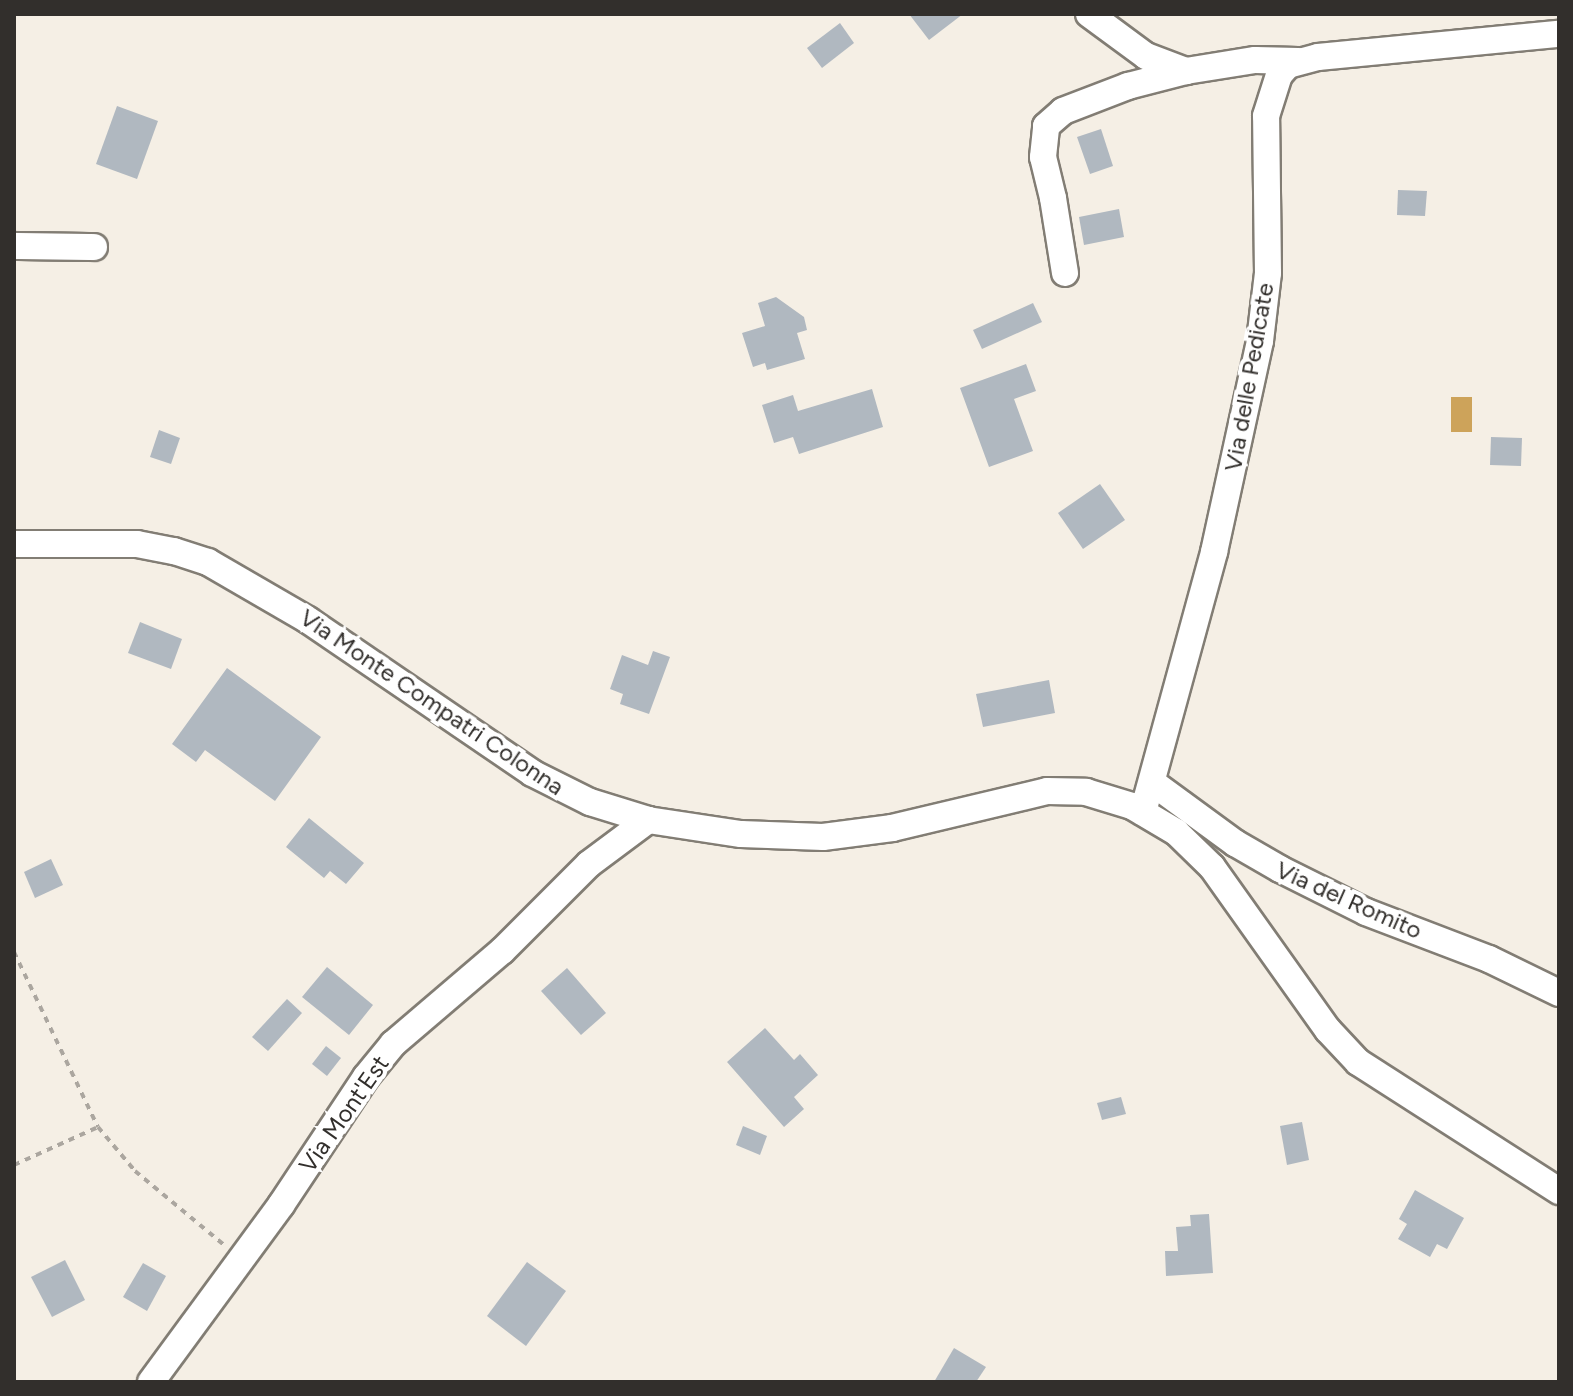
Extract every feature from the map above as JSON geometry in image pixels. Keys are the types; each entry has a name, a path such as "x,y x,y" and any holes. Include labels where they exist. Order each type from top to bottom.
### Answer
{"street":[{"path":"1089,14 1146,56 1186,71"},
{"path":"1065,273 1043,157 1046,126 1056,115 1149,79 1186,71 1255,60 1298,61 1559,34"},
{"name":"Via delle Pedicate","path":"1143,812 1220,529 1262,329 1268,262 1265,138 1268,103 1279,75 1298,61"},
{"path":"14,246 94,247"},
{"name":"Via Monte Compatri Colonna","path":"14,544 137,544 208,562 285,605 532,773 590,802 648,820 741,834 833,837 905,826 1031,794 1069,790 1102,796 1143,812 1176,832 1212,867 1328,1030 1358,1062 1559,1191"},
{"name":"Via del Romito","path":"1153,783 1235,843 1280,869 1366,912 1489,959 1559,993"},
{"name":"Via Mont'Est","path":"151,1382 241,1259 358,1087 393,1044 502,951 589,864 648,820"}],"path":[{"path":"14,952 98,1127 135,1171 241,1259"},
{"path":"14,1165 98,1127"}],"shaded area":[{"path":"1451,397 1472,397 1472,432 1451,432"}],"building":[{"path":"909,14 963,14 929,40"},
{"path":"840,23 854,43 822,68 807,48"},
{"path":"117,106 158,121 137,179 96,164"},
{"path":"1101,129 1113,166 1090,174 1077,137"},
{"path":"1398,190 1427,191 1425,216 1397,215"},
{"path":"1119,209 1124,237 1084,245 1079,217"},
{"path":"776,297 804,317 807,330 797,333 805,359 767,370 765,363 753,367 742,333 765,326 758,303"},
{"path":"1033,303 1042,322 982,349 973,330"},
{"path":"1026,364 1036,391 1014,399 1033,451 989,467 960,388"},
{"path":"872,389 883,427 799,454 793,437 774,443 762,405 793,395 798,411"},
{"path":"159,430 180,438 171,464 150,457"},
{"path":"1491,437 1522,438 1521,466 1490,465"},
{"path":"1100,484 1125,520 1083,549 1058,513"},
{"path":"140,622 182,639 171,669 128,653"},
{"path":"653,651 670,657 649,714 620,704 623,694 610,689 622,655 648,665"},
{"path":"227,668 321,737 275,801 205,750 196,762 172,744"},
{"path":"1049,680 1055,713 983,727 976,694"},
{"path":"309,818 364,863 346,884 330,871 324,878 286,847"},
{"path":"51,859 63,885 35,898 24,872"},
{"path":"327,967 373,1005 349,1035 302,997"},
{"path":"567,968 606,1013 581,1035 541,991"},
{"path":"287,999 302,1013 268,1051 252,1037"},
{"path":"765,1028 794,1060 800,1054 818,1075 794,1097 804,1109 784,1127 727,1062"},
{"path":"326,1046 341,1058 327,1076 312,1064"},
{"path":"1121,1097 1126,1114 1102,1120 1097,1103"},
{"path":"1302,1122 1309,1160 1287,1165 1280,1126"},
{"path":"743,1126 767,1136 760,1155 736,1145"},
{"path":"1415,1190 1464,1218 1447,1249 1437,1244 1430,1257 1398,1239 1407,1224 1399,1219"},
{"path":"1209,1214 1213,1273 1166,1276 1165,1251 1178,1251 1176,1227 1191,1226 1190,1215"},
{"path":"65,1260 85,1300 52,1317 31,1277"},
{"path":"527,1262 566,1291 526,1346 487,1316"},
{"path":"143,1263 166,1276 147,1311 123,1297"},
{"path":"954,1348 986,1367 976,1382 934,1382"}]}
